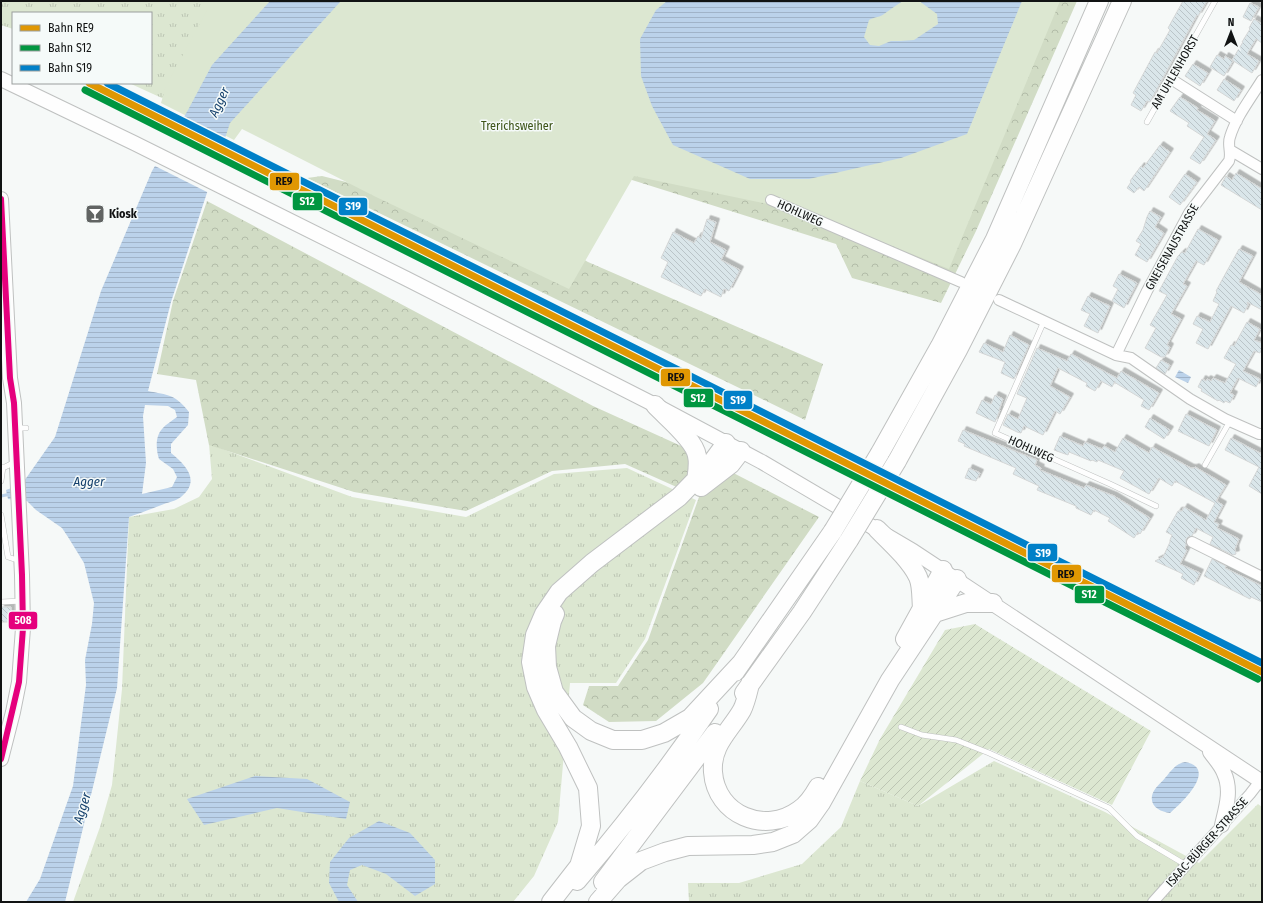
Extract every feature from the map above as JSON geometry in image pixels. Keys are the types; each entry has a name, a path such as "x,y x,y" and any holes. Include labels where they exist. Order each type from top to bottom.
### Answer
{"highway":[{"path":"560,902 684,746 833,531 880,453 940,346 995,239 1099,1"},
{"path":"588,902 700,754 802,612 849,540 897,461 958,350 1012,244 1122,1"},
{"path":"655,405 686,436 694,447 697,454 698,465 696,481"},
{"path":"734,447 731,464 592,571 571,592 559,606 552,621 546,646 547,667 554,692 573,718 591,730 613,740 642,740 664,733 690,718 742,662"},
{"path":"551,902 579,866 591,826 588,788 568,747 546,710 536,687 531,662 535,635 544,614 559,592 592,563 678,497 696,481 709,466 734,447"},
{"path":"877,528 908,562 918,577 921,594 928,611"},
{"path":"598,902 618,879 641,861 665,852 688,846 773,842 793,834 809,820 821,803 950,574"},
{"path":"750,684 742,709 719,742 714,755 713,772 716,787 724,801 735,813 750,820 767,822 784,818 799,811 810,800 884,678 928,611 966,603 993,603"}],"main road":[{"path":"1,79 284,218 655,405 734,447 877,528 950,574 1261,782"},
{"path":"1,198 4,320 20,428 9,466 19,518 23,601 23,628 19,682 12,719 1,759"},
{"path":"1207,747 1224,772 1227,780 1228,800 1222,825"}],"street":[{"path":"1172,79 1237,121"},
{"name":"GNEISENAUSTRASSE","path":"1116,355 1147,291 1189,213 1228,161 1230,156 1229,138 1237,121 1262,80"},
{"path":"1230,150 1262,169"},
{"name":"HOHLWEG","path":"771,200 961,282"},
{"path":"1000,300 1116,355 1131,358 1190,399 1230,421 1262,434"},
{"path":"1192,542 1262,577"},
{"name":"ISAAC-BÜRGER-STRASSE","path":"1153,902 1261,782"}],"lane":[{"name":"AM UHLENHORST","path":"1147,122 1216,1"},
{"name":"HOHLWEG","path":"1044,321 995,433 1156,506"},
{"path":"1205,465 1230,421"},
{"path":"1,481 9,466"},
{"path":"1,515 8,557 14,559 21,558"},
{"path":"1,602 23,601"},
{"path":"901,727 922,735 956,740 1109,808 1137,836 1186,864"}],"green space":[{"path":"1,1 270,1 188,110 131,84 152,84 152,12 12,12 12,29 1,25"},
{"name":"Trerichsweiher","path":"212,1 1060,1 949,269 811,213 634,176 569,289 374,196 242,129 234,140 161,103 166,86"},
{"path":"1022,1 1077,1 976,231 941,303 852,278 836,244 632,180 585,133"},
{"path":"322,176 358,185 576,255 588,262 823,364 805,420 307,178"},
{"path":"207,201 593,406 679,445 819,517 703,683 656,721 609,722 583,705 589,686 618,686 648,640 699,497 625,464 552,471 466,511 354,492 209,445 196,380 157,374 173,301"},
{"path":"209,444 352,497 466,517 554,474 627,468 696,500 645,639 616,683 570,683 558,822 534,876 513,902 73,902 100,827 112,785 122,689 129,517 174,509 199,497 212,479"},
{"path":"975,624 1151,731 1112,805 989,749 918,806 860,781 880,739 945,630"},
{"path":"994,761 1105,812 1199,863 1258,804 1262,807 1262,902 689,902 688,883 739,883 802,864 841,827 860,781 918,806"}],"water":[{"name":"Agger","path":"270,1 341,1 230,123 171,302 148,391 175,398 189,412 188,425 171,444 171,453 186,468 191,479 190,485 187,491 177,500 129,517 117,688 65,902 26,902 40,879 73,786 86,685 85,660 92,624 94,603 84,563 62,528 36,510 27,501 8,499 6,490 22,484 55,437 101,291 152,171 188,110 212,65","holes":["145,405 168,406 175,410 177,417 160,432 157,439 157,451 159,459 173,469 177,477 172,487 142,494 146,463 143,416"]},
{"path":"667,1 903,1 883,15 869,20 864,37 870,45 879,46 891,41 914,40 938,24 937,14 919,1 1022,1 967,134 901,158 809,179 750,179 673,145 652,106 641,76 640,39 656,10"},
{"path":"1179,370 1191,377 1188,383 1175,377"},
{"path":"1185,762 1194,765 1198,771 1198,778 1195,786 1170,813 1160,810 1154,806 1152,800 1154,791 1178,764"},
{"path":"255,776 307,779 350,802 346,819 277,808 204,825 187,799"},
{"path":"379,821 410,833 435,860 435,884 415,896 386,874 362,865 350,870 347,885 358,902 339,902 329,883 330,862 349,838"}],"pier":[{"path":"182,116 227,139 209,193 153,165"}],"building":[{"path":"1183,1 1207,1 1198,16 1197,15 1150,102 1147,101 1141,111 1131,105 1136,95 1133,93 1155,52 1157,53 1170,30 1168,28"},
{"path":"1250,3 1259,7 1251,21 1243,17"},
{"path":"1254,19 1262,24 1262,43 1256,39 1247,54 1259,61 1252,73 1232,60 1250,29 1249,28"},
{"path":"1217,55 1224,59 1225,56 1233,61 1224,76 1210,67"},
{"path":"1193,64 1208,73 1200,86 1185,76"},
{"path":"1224,79 1241,90 1234,101 1217,90"},
{"path":"1180,97 1215,121 1207,134 1216,140 1200,164 1190,158 1204,137 1187,126 1189,123 1170,111"},
{"path":"1160,145 1170,152 1144,191 1139,187 1134,193 1127,188 1131,182 1130,181 1141,166 1143,168"},
{"path":"1236,173 1262,189 1262,210 1221,185 1226,176 1232,180"},
{"path":"1185,174 1197,182 1180,205 1169,197"},
{"path":"1150,211 1161,217 1155,227 1164,233 1147,262 1135,255 1141,244 1136,241 1143,230"},
{"path":"707,219 716,222 710,242 726,250 721,260 740,270 729,291 724,289 721,297 705,289 701,296 661,277 668,262 661,258 673,232 694,243 698,236 701,238"},
{"path":"1198,229 1218,240 1204,265 1196,261 1183,284 1187,286 1171,314 1181,319 1167,345 1170,347 1165,357 1161,357 1145,348 1156,328 1150,325 1167,295 1159,291 1178,256 1182,252 1185,253"},
{"path":"1239,249 1253,256 1239,282 1262,295 1262,310 1247,302 1248,305 1244,313 1231,306 1208,349 1196,343 1203,329 1193,324 1197,316 1210,322 1219,304 1213,301 1217,292 1216,291"},
{"path":"1119,274 1137,283 1124,308 1112,301 1118,289 1113,286"},
{"path":"1088,296 1110,306 1098,333 1084,326 1090,314 1081,310"},
{"path":"1247,322 1260,329 1254,340 1262,343 1262,348 1260,353 1254,351 1243,371 1260,379 1256,387 1238,378 1230,393 1234,395 1230,403 1225,401 1224,403 1201,391 1202,389 1198,387 1202,379 1211,381 1213,378 1225,383 1236,364 1224,358 1231,345 1234,346"},
{"path":"1010,335 1029,345 1014,379 1001,373 1005,362 979,352 984,343 1003,352"},
{"path":"1037,348 1067,361 1071,354 1117,378 1121,371 1159,393 1149,410 1141,406 1144,400 1114,382 1112,387 1101,381 1095,391 1086,386 1087,383 1058,368 1050,386 1070,397 1060,414 1055,411 1043,435 1024,426 1021,433 1017,432 1003,425 1008,414 1018,419 1027,398 1017,394"},
{"path":"1161,360 1170,365 1165,374 1156,368"},
{"path":"995,395 1003,399 995,422 976,413 982,400 991,404"},
{"path":"1186,414 1217,430 1209,446 1178,431"},
{"path":"1150,418 1170,430 1164,439 1145,427"},
{"path":"963,430 1037,460 1035,465 1041,468 1040,470 1084,488 1086,485 1114,496 1150,518 1140,534 1138,532 1134,538 1108,521 1110,518 1094,510 1091,515 1076,508 1076,506 1037,490 1039,486 1013,474 1016,468 964,446 965,444 958,441"},
{"path":"1060,436 1083,446 1085,442 1102,449 1104,446 1115,452 1123,438 1149,453 1152,447 1191,468 1195,467 1226,485 1216,501 1223,505 1214,522 1219,524 1217,528 1239,539 1235,549 1236,554 1233,555 1210,544 1213,537 1196,528 1192,536 1186,539 1185,548 1187,550 1180,564 1200,573 1194,585 1181,578 1183,574 1155,561 1163,557 1170,542 1172,535 1166,532 1178,511 1182,511 1184,507 1206,520 1215,503 1175,481 1172,486 1159,478 1149,494 1120,478 1124,471 1098,460 1097,462 1091,461 1069,452 1068,455 1054,450"},
{"path":"1231,438 1262,454 1262,494 1249,486 1259,467 1225,450"},
{"path":"969,468 980,473 976,481 965,478"},
{"path":"1212,559 1226,566 1225,568 1262,586 1262,602 1251,597 1250,599 1204,576"},
{"path":"1,607 11,607 11,622 1,622"}],"waterway":[{"path":"1,496 11,494"}],"rail line":[{"name":"RE9","path":"91,84 1262,672"},
{"name":"S19","path":"109,84 1262,663"},
{"name":"S12","path":"85,90 1258,679"}],"transit line":[{"name":"508","path":"1,199 10,378 14,403 23,628 19,682 1,759"}],"place":[{"name":"Kiosk","path":"95,214"}]}
